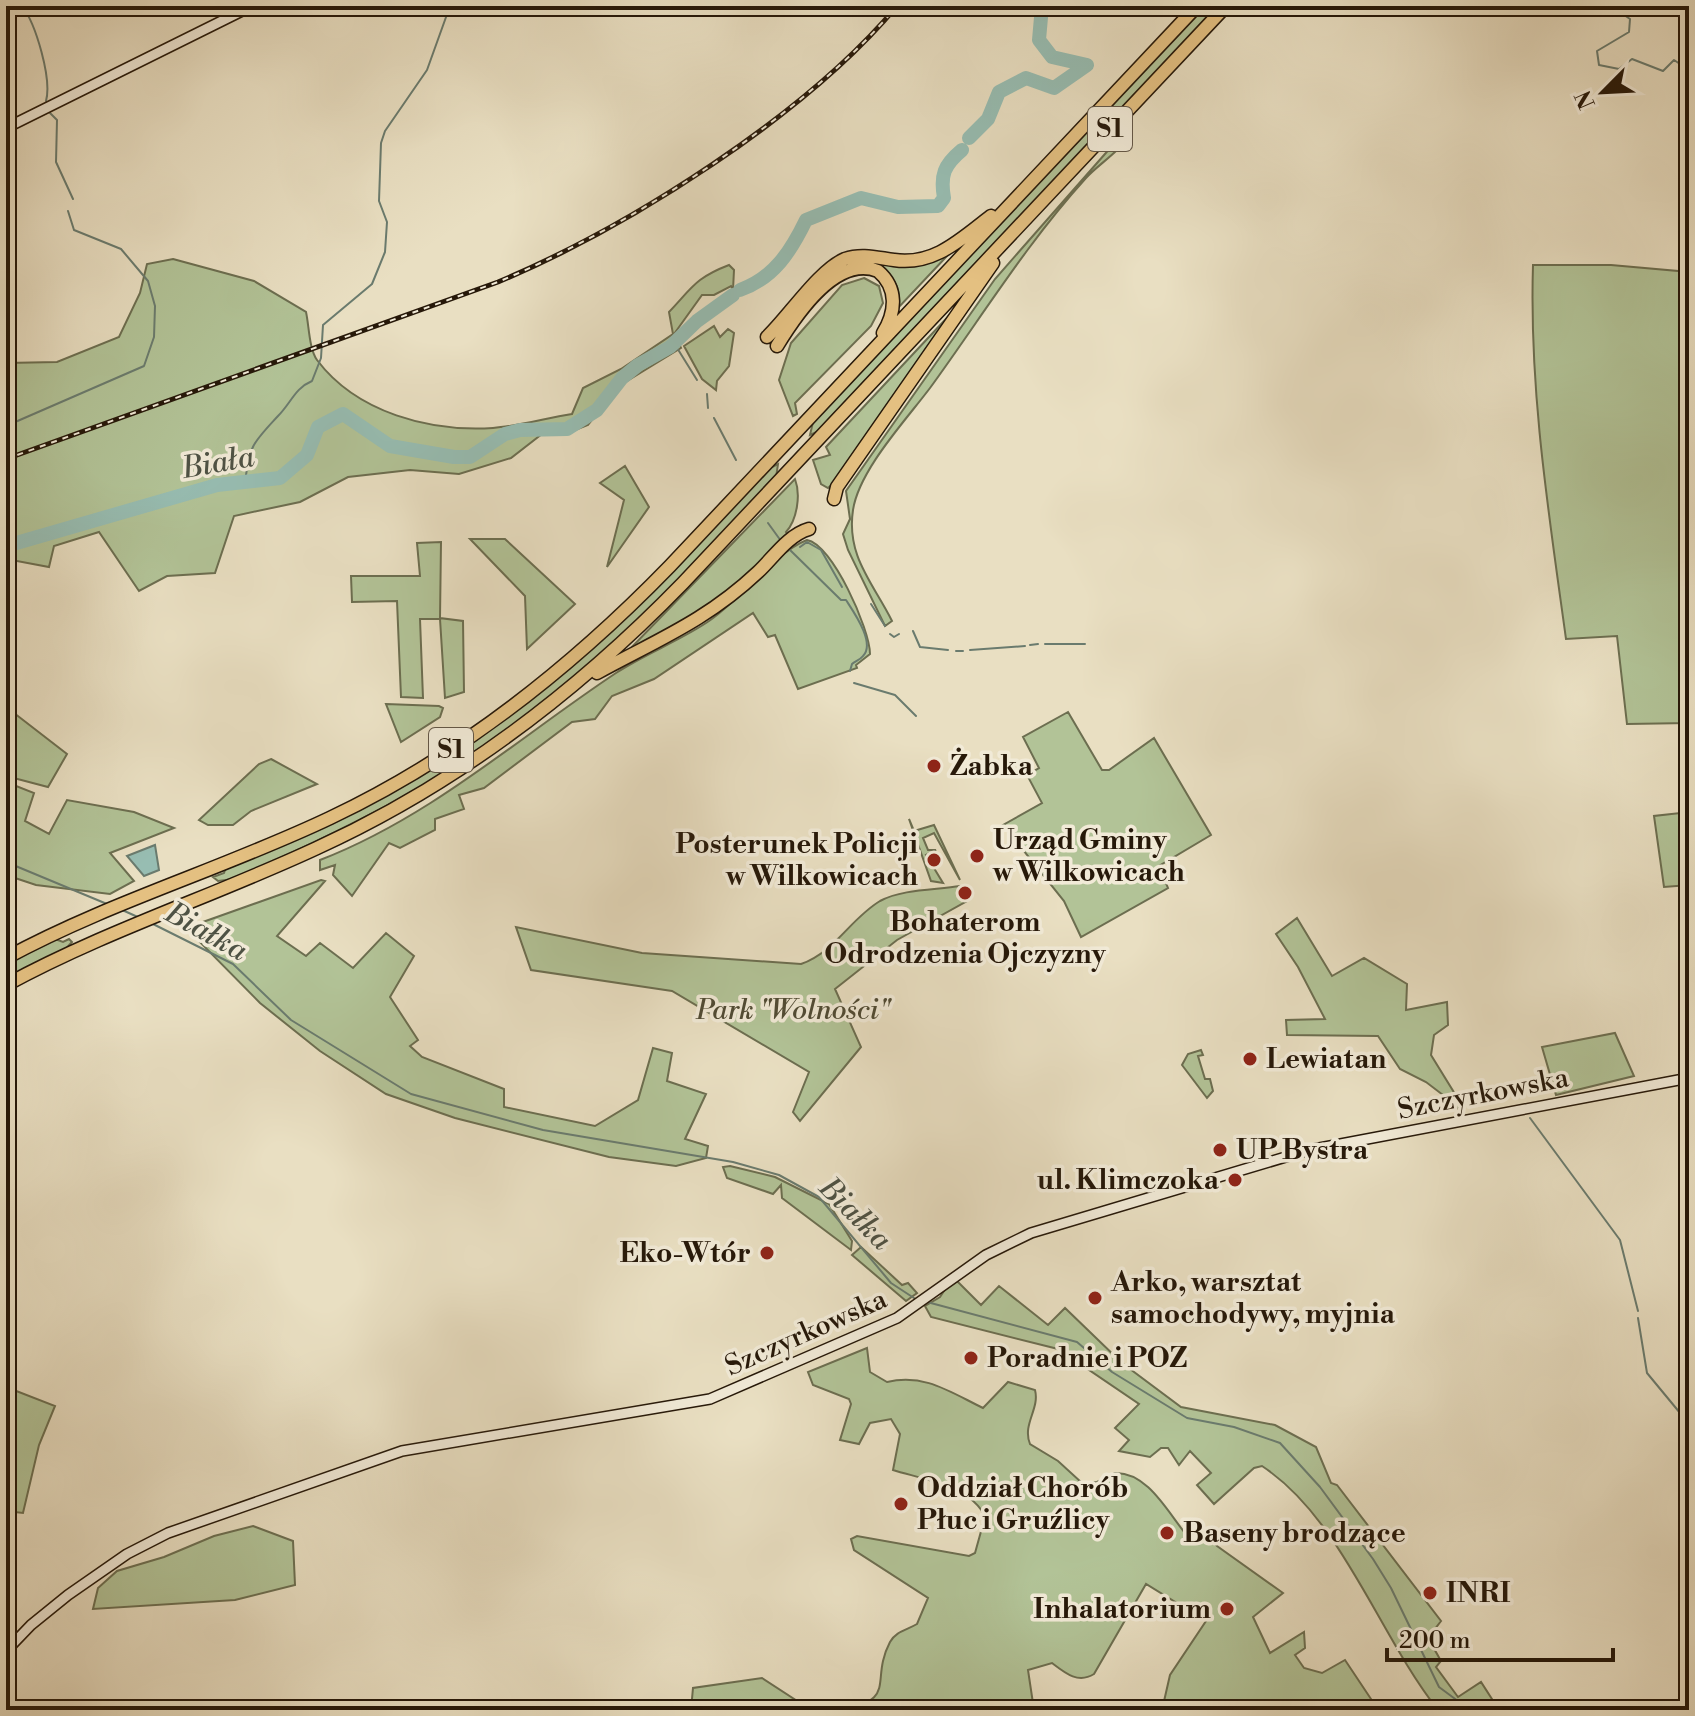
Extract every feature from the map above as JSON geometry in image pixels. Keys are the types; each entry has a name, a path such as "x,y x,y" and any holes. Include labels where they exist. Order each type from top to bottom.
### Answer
{"highway":[{"name":"S1","path":"6,958 62,930 364,801 431,763 502,715 611,624 1197,6"},
{"name":"S1","path":"6,985 78,950 327,844 421,794 516,732 576,685 655,612 1226,6"},
{"path":"767,337 843,260 862,256 905,261 945,252 1022,192"},
{"path":"834,499 837,487 1017,227"},
{"path":"777,346 837,275 854,267 871,267 889,282 894,303 886,329 867,356"},
{"path":"576,685 697,622 737,593 795,535 809,529"}],"main road":[{"path":"6,128 252,6"},
{"name":"Szczyrkowska","path":"6,1651 40,1617 107,1567 181,1528 402,1451 710,1399 906,1312 924,1297 1019,1237 1286,1156 1689,1078"}],"green space":[{"path":"1203,6 1220,6 821,430 810,435 813,422"},
{"path":"1112,146 1117,150 1086,178 1044,228 864,479 853,510 853,541 863,568 892,621 885,626 843,534 850,519 846,491 995,279"},
{"path":"947,256 899,307 895,283 878,264 913,266"},
{"path":"173,259 254,281 306,312 317,360 333,378 374,406 420,422 469,428 503,427 572,414 583,388 621,369 673,334 669,312 695,284 729,265 734,270 733,290 731,286 714,295 702,295 674,334 681,348 619,386 588,425 565,434 542,434 511,458 459,474 410,470 348,477 300,502 234,516 215,573 167,576 139,591 99,532 54,546 49,567 6,559 6,363 57,362 119,337 140,293 147,264"},
{"path":"1533,265 1611,265 1689,272 1689,723 1627,724 1617,636 1566,639 1537,406"},
{"path":"864,278 879,286 883,303 871,326 795,403 797,414 793,416 779,380 791,343 842,285"},
{"path":"958,306 836,481 828,488 821,484 813,460 830,455 826,447"},
{"path":"714,326 720,337 728,329 734,333 729,366 717,381 716,390 702,379 684,346"},
{"path":"778,464 776,478 671,588 589,667 523,721 444,773 362,819 234,879 218,881 213,877 224,873 226,867 311,832 499,723 768,469"},
{"path":"625,466 649,507 607,567 624,500 600,483"},
{"path":"795,479 797,507 786,532 788,535 735,588 701,614 628,651"},
{"path":"470,539 505,539 575,604 527,649 525,596"},
{"path":"807,540 827,556 857,608 870,654 856,665 857,668 798,689 775,635 768,637 753,613 654,679 612,696 595,719 572,722 484,788 459,795 464,809 435,819 435,830 400,848 389,843 352,896 333,875 335,865 320,870 320,860 361,842 437,799 616,673 706,623 732,603 782,555"},
{"path":"441,542 440,618 463,621 464,692 445,698 440,619 420,619 423,698 401,697 397,601 352,602 351,576 420,576 417,543"},
{"path":"386,704 443,708 440,717 401,742"},
{"path":"1068,712 1102,770 1109,770 1154,738 1211,835 1159,866 1168,888 1081,937 1064,901 1003,825 1042,803 1027,775 1039,768 1023,737"},
{"path":"14,713 67,754 48,787 6,776 6,719"},
{"path":"271,759 317,784 251,811 233,825 208,825 199,820 259,764"},
{"path":"6,782 34,793 25,821 49,834 67,800 134,812 174,828 110,853 134,881 110,894 36,885 6,875"},
{"path":"1689,812 1689,885 1664,887 1654,816"},
{"path":"909,819 914,831 934,825 960,880 934,833 923,838 928,850 936,850 926,855 943,883 931,881"},
{"path":"325,881 277,936 306,956 320,943 353,968 386,933 414,956 390,997 418,1040 410,1046 422,1057 504,1089 504,1107 595,1126 638,1100 653,1048 672,1053 667,1081 706,1094 685,1139 708,1146 706,1158 676,1166 609,1157 455,1118 386,1094 320,1051 260,1003 186,928"},
{"name":"Park \"Wolności\"","path":"960,886 967,901 897,940 835,989 861,1047 800,1121 793,1112 809,1072 672,991 531,970 516,927 642,953 801,964 823,952 880,901 909,892"},
{"path":"1297,918 1332,976 1364,958 1407,984 1406,1010 1447,1002 1448,1025 1434,1035 1431,1055 1463,1107 1445,1112 1443,1095 1400,1069 1378,1036 1287,1035 1286,1020 1325,1019 1298,967 1276,934"},
{"path":"55,939 63,942 69,939 72,942 63,952 6,981 6,964"},
{"path":"1615,1033 1634,1076 1556,1095 1542,1047"},
{"path":"1201,1050 1203,1055 1198,1056 1205,1079 1210,1079 1213,1091 1207,1098 1182,1065 1188,1054"},
{"path":"723,1167 775,1177 829,1204 852,1241 851,1250 782,1198 781,1185 773,1194 727,1178"},
{"path":"861,1247 902,1285 908,1283 917,1293 906,1301 852,1255"},
{"path":"953,1277 981,1305 999,1286 1048,1325 1065,1308 1122,1363 1181,1407 1275,1425 1316,1447 1331,1483 1337,1485 1441,1621 1428,1638 1441,1661 1436,1667 1458,1697 1481,1682 1499,1710 1438,1710 1416,1680 1337,1546 1290,1489 1262,1466 1254,1468 1214,1504 1197,1485 1211,1473 1190,1451 1179,1465 1168,1448 1161,1448 1150,1457 1119,1451 1129,1440 1115,1428 1139,1404 1058,1349 931,1317 925,1306 940,1297"},
{"path":"867,1348 870,1372 887,1382 925,1382 983,1408 1008,1382 1035,1390 1035,1404 1028,1430 1030,1444 1058,1461 1082,1483 1097,1482 1115,1473 1137,1479 1155,1494 1185,1533 1196,1523 1217,1546 1283,1593 1253,1617 1270,1653 1304,1632 1305,1648 1295,1655 1304,1668 1322,1673 1345,1660 1373,1702 1373,1710 1162,1710 1170,1675 1206,1621 1146,1584 1094,1674 1077,1678 1052,1663 1028,1670 1034,1710 838,1710 857,1706 876,1695 884,1656 892,1638 917,1624 928,1598 854,1550 851,1539 857,1536 969,1556 975,1553 985,1517 978,1506 958,1491 893,1470 900,1434 891,1419 870,1423 859,1444 840,1440 851,1404 849,1399 813,1385 808,1372"},
{"path":"6,1387 55,1406 39,1445 23,1513 6,1511"},
{"path":"253,1526 293,1541 295,1585 235,1600 93,1609 98,1588 117,1571 164,1557 214,1536"},
{"path":"762,1678 811,1710 691,1710 693,1688"}],"water":[{"path":"155,845 159,870 144,876 127,856"}],"waterway":[{"path":"22,6 42,52 47,79 46,101"},
{"path":"245,482 251,452 258,439 297,392 312,381 321,358 323,325 372,284 385,252 387,222 379,201 381,143 385,131 427,70 450,6"},
{"name":"Biała","path":"969,138 988,119 999,92 1026,78 1054,88 1087,65 1052,57 1039,40 1042,6"},
{"path":"1611,6 1630,19 1629,32 1597,51 1599,65 1619,69 1632,59 1663,71 1674,60 1680,64 1683,78 1689,79"},
{"path":"1632,6 1654,6"},
{"path":"1687,6 1685,33 1689,34"},
{"path":"50,113 57,120 56,162 73,199"},
{"name":"Biała","path":"740,290 772,271 806,220 861,198 898,207 938,206 944,198 945,171 962,150"},
{"path":"6,426 144,366 154,337 155,306 148,281 121,249 74,230 68,211"},
{"name":"Biała","path":"6,546 217,485 280,478 307,455 318,427 343,414 390,446 454,457 470,457 505,434 520,430 567,429 597,410 622,378 638,365 670,347 697,321 733,295"},
{"path":"674,343 697,380"},
{"path":"707,394 708,408"},
{"path":"714,418 736,460"},
{"path":"768,523 781,541"},
{"path":"7,537 9,545"},
{"path":"800,547 807,542 821,550 842,587"},
{"path":"789,549 841,600 846,600 862,627 866,650 852,664 850,671"},
{"path":"871,604 885,626"},
{"path":"913,631 920,647 948,650"},
{"path":"890,634 894,637 899,634"},
{"path":"1030,645 1038,644"},
{"path":"1045,644 1085,644"},
{"path":"970,650 1025,646"},
{"path":"956,651 963,651"},
{"path":"854,683 895,695 916,716"},
{"name":"Białka","path":"6,862 107,904"},
{"name":"Białka","path":"120,909 140,918"},
{"name":"Białka","path":"153,924 233,964 291,1020 411,1094 543,1130 733,1162 779,1175 819,1197 891,1283 917,1300"},
{"path":"1530,1118 1620,1240 1638,1311"},
{"name":"Białka","path":"927,1302 1077,1342 1112,1372 1187,1418 1234,1427 1280,1443 1320,1487 1373,1559 1391,1588 1439,1687 1470,1710"},
{"path":"1638,1318 1647,1373 1685,1419"}],"railway":[{"path":"6,459 498,282 549,259 658,199 765,127 859,47 897,6"}],"place":[{"name":"Żabka","path":"934,766"},
{"name":"Urząd Gminy w Wilkowicach","path":"977,856"},
{"name":"Posterunek Policji w Wilkowicach","path":"934,860"},
{"name":"Bohaterom Odrodzenia Ojczyzny","path":"965,893"},
{"name":"Lewiatan","path":"1250,1059"},
{"name":"UP Bystra","path":"1220,1150"},
{"name":"ul. Klimczoka","path":"1235,1180"},
{"name":"Eko-Wtór","path":"767,1253"},
{"name":"Arko, warsztat samochodywy, myjnia","path":"1095,1298"},
{"name":"Poradnie i POZ","path":"971,1358"},
{"name":"Oddział Chorób Płuc i Gruźlicy","path":"901,1504"},
{"name":"Baseny brodzące","path":"1167,1533"},
{"name":"INRI","path":"1430,1593"},
{"name":"Inhalatorium","path":"1227,1609"}]}
